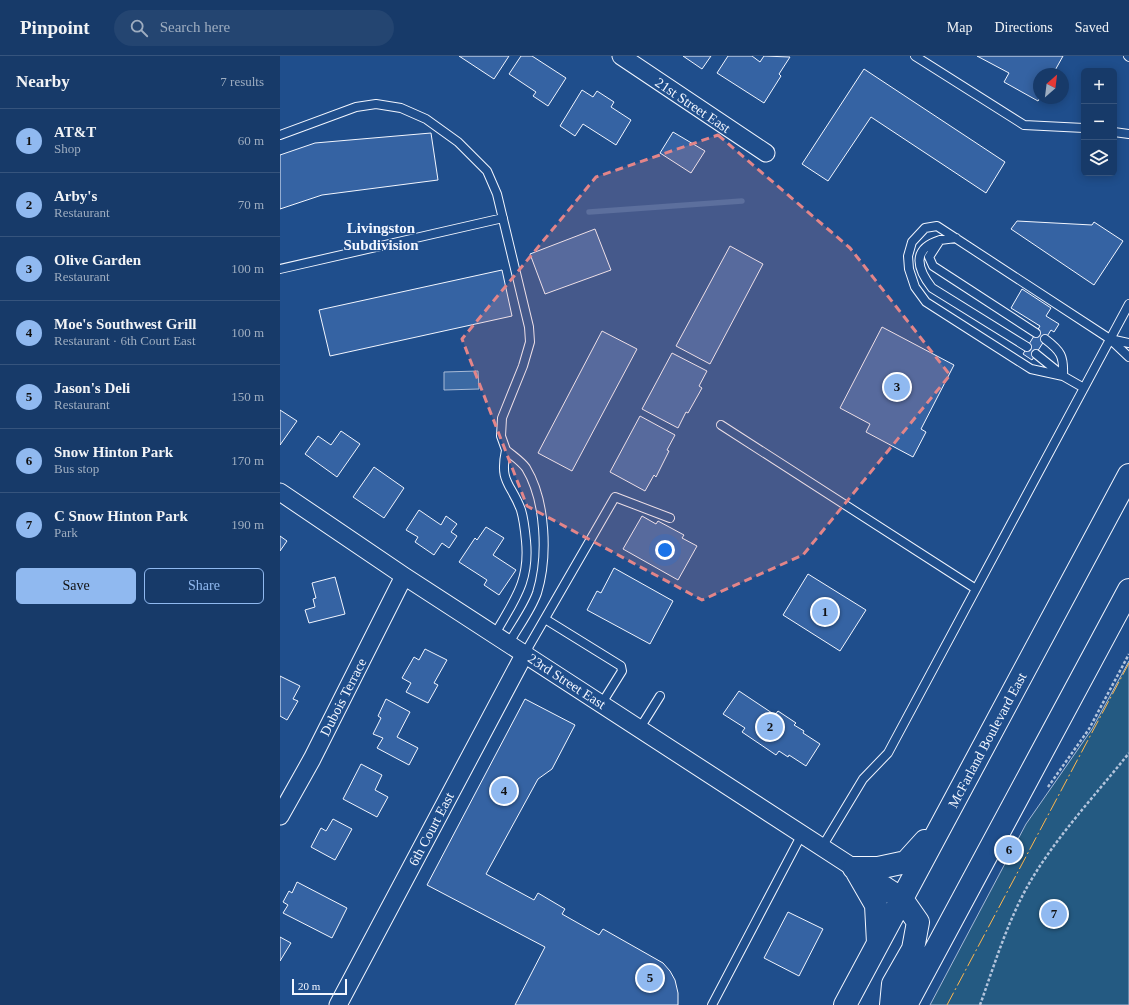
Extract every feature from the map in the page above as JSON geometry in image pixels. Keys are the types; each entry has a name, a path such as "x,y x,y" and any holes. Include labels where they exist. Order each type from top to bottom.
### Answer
{"highway":[{"name":"McFarland Boulevard East","path":"845,1005 1129,475"},
{"path":"906,1005 1129,590"},
{"path":"854,868 878,868 906,862 944,821"},
{"path":"854,868 902,899 918,922 913,949 893,984 891,1005"},
{"path":"854,868 875,903 878,943"}],"street":[{"name":"21st Street East","path":"621,56 766,153"},
{"name":"23rd Street East","path":"280,492 404,576 525,653 854,868"},
{"name":"Dubois Terrace","path":"280,816 312,759 404,576"},
{"name":"6th Court East","path":"338,1005 525,653"}],"lane":[{"path":"915,56 1024,125 1081,128"},
{"path":"280,135 356,107 376,104 401,108 426,120 458,142 487,171 497,194 529,327 530,342 523,366 502,418 501,436 506,450 527,469 537,493 544,528 541,577 536,594 502,639"},
{"path":"1117,132 1129,134"},
{"path":"280,269 503,218"},
{"path":"1063,376 1031,369 926,302 915,287 909,269 908,256 912,242 925,228 937,226 956,238 1110,339 1129,357"},
{"path":"956,238 929,243 922,252 919,262 922,276 932,288 1026,347"},
{"path":"940,240 929,257 933,266 1036,333"},
{"path":"822,846 864,779 888,753 1129,304"},
{"path":"1045,339 1056,347 1064,360 1063,376"},
{"path":"1110,339 1129,343"},
{"path":"1036,354 1063,376 1084,388"},
{"path":"721,426 976,589"},
{"path":"502,639 526,576 528,561 525,527 521,510 505,478 502,466 506,450"},
{"path":"525,653 616,497 670,518"},
{"path":"545,619 621,666 622,670 602,703"},
{"path":"640,728 660,696"},
{"path":"712,1005 802,834"}],"path":[{"path":"1048,788 1089,730 1129,654"},
{"path":"980,1005 1006,932 1026,889 1056,843 1129,754"}],"highlighted area":[{"path":"718,135 850,248 950,375 803,555 702,600 527,506 462,339 596,177"}],"shaded area":[{"path":"478,371 479,389 444,390 444,372"},
{"path":"1129,661 1129,1005 930,1005 1026,824 1092,729"}],"building":[{"path":"459,56 509,56 494,79"},
{"path":"521,56 532,56 566,78 548,106 533,96 536,92 509,74"},
{"path":"683,56 711,56 702,69"},
{"path":"728,56 752,56 760,62 764,56 790,57 779,74 781,76 764,103 717,73"},
{"path":"977,56 1063,56 1056,68 1033,68 1033,98 1004,82 1009,73"},
{"path":"864,69 1005,162 986,193 871,117 828,181 802,164"},
{"path":"582,90 593,97 597,91 614,102 611,107 631,120 616,145 583,124 575,136 560,126"},
{"path":"673,132 705,151 691,173 660,153"},
{"path":"431,133 438,180 322,195 280,209 280,155 315,143"},
{"path":"1017,221 1092,225 1094,222 1123,241 1094,285 1011,229"},
{"path":"595,229 611,270 545,294 530,254"},
{"path":"730,246 763,264 710,364 676,346"},
{"path":"502,270 512,316 330,356 319,310"},
{"path":"1022,289 1051,308 1046,316 1059,324 1054,332 1051,330 1032,360 1023,354 1040,326 1011,308"},
{"path":"882,327 954,365 921,429 926,432 913,457 866,432 870,424 840,408"},
{"path":"602,331 637,349 572,471 538,453"},
{"path":"672,353 707,371 699,386 702,388 688,413 686,412 678,428 642,409"},
{"path":"280,410 297,421 280,445"},
{"path":"640,416 675,435 656,477 654,475 645,491 610,472"},
{"path":"341,431 360,444 337,477 305,454 318,436 331,445"},
{"path":"374,467 404,488 384,518 353,497"},
{"path":"419,510 441,525 446,516 457,524 451,532 457,536 449,548 442,543 434,555 415,542 418,537 406,530"},
{"path":"642,516 656,524 658,521 684,535 682,538 697,546 678,580 623,549"},
{"path":"486,527 504,538 493,555 516,570 499,595 484,585 487,580 459,562 475,538 477,540"},
{"path":"280,536 287,541 280,551"},
{"path":"614,568 673,601 650,644 587,610 597,591 601,593"},
{"path":"808,574 866,610 840,651 783,615"},
{"path":"335,577 345,614 309,623 305,610 315,607 313,599 316,598 312,583"},
{"path":"425,649 447,660 434,683 438,685 428,703 406,692 411,683 402,678 414,657 419,660"},
{"path":"280,676 300,686 293,699 298,701 287,720 280,716"},
{"path":"739,691 775,715 778,711 796,723 794,725 804,731 803,733 820,744 806,766 789,755 788,757 779,751 776,755 742,732 745,728 723,714"},
{"path":"386,699 410,712 397,737 418,748 409,765 377,748 383,738 373,734 381,718 378,716"},
{"path":"525,699 575,725 552,769 538,779 486,874 534,900 538,893 565,909 562,914 599,935 603,929 663,963 675,980 678,993 678,1005 515,1005 545,947 427,885"},
{"path":"361,764 382,775 375,790 388,797 377,817 343,799"},
{"path":"333,819 352,829 335,860 311,847 321,828 326,831"},
{"path":"297,882 347,908 332,938 283,913 288,905 283,902 289,891 292,893"},
{"path":"788,912 823,929 799,976 764,958"},
{"path":"280,937 291,943 280,961"}],"waterway":[{"path":"589,212 742,201"}],"power":[{"path":"947,1005 1129,663"}],"place":[{"name":"Olive Garden","path":"897,387"},
{"name":"AT&T","path":"825,612"},
{"name":"Arby's","path":"770,727"},
{"name":"Moe's Southwest Grill","path":"504,791"},
{"name":"Snow Hinton Park","path":"1009,850"},
{"name":"C Snow Hinton Park","path":"1054,914"},
{"name":"Jason's Deli","path":"650,978"}],"district":[{"name":"Livingston Subdivision","path":"381,236"}]}
